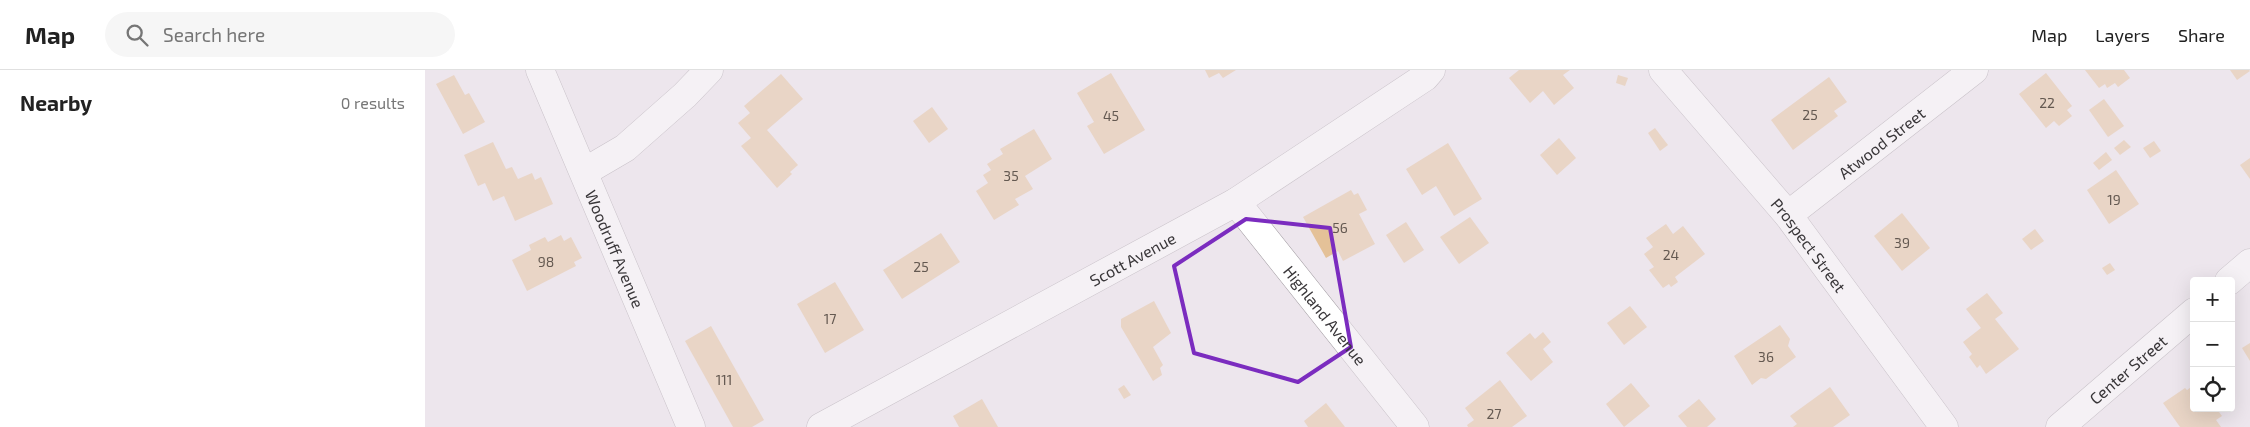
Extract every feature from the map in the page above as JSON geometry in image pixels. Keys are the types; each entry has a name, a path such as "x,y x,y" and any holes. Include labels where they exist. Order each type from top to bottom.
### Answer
{"street":[{"name":"Woodruff Avenue","path":"540,70 691,427"},
{"path":"584,172 625,148 685,95 709,70"},
{"name":"Scott Avenue","path":"821,427 1236,202 1425,77 1431,70"},
{"name":"Prospect Street","path":"1663,70 1788,215 1944,427"},
{"name":"Atwood Street","path":"1788,215 1974,70"},
{"name":"Highland Avenue","path":"1236,202 1415,427"},
{"path":"2234,277 2250,263"},
{"name":"Center Street","path":"2060,427 2190,315"}],"highlighted area":[{"path":"1246,219 1330,228 1351,347 1298,382 1194,353 1174,266"}],"building":[{"path":"1205,70 1236,70 1223,78 1219,73 1209,78"},
{"path":"1519,70 1570,70 1563,75 1574,88 1554,105 1543,91 1530,103 1509,78"},
{"path":"2085,70 2124,70 2130,78 2118,87 2115,83 2107,88 2105,84 2099,88"},
{"path":"2230,70 2249,70 2250,71 2237,80"},
{"path":"1111,73 1145,130 1104,154 1087,126 1094,122 1077,93"},
{"path":"2046,73 2072,106 2067,110 2072,116 2059,126 2054,121 2046,128 2019,94"},
{"path":"781,74 803,99 767,130 798,165 790,172 792,174 777,188 741,146 751,138 738,123 750,113 744,106"},
{"path":"454,75 465,95 469,93 485,122 463,134 436,84"},
{"path":"1618,75 1628,78 1625,86 1616,83"},
{"path":"1829,77 1847,102 1834,111 1838,116 1793,150 1771,120"},
{"path":"2104,99 2124,126 2108,137 2089,110"},
{"path":"932,107 948,129 929,143 913,121"},
{"path":"1655,128 1668,145 1660,151 1648,133"},
{"path":"1034,129 1052,159 1025,176 1033,189 1015,199 1019,205 994,220 976,191 988,183 983,175 991,170 987,164 1003,154 1000,149"},
{"path":"1559,138 1576,158 1557,175 1540,155"},
{"path":"2124,140 2131,147 2120,155 2114,148"},
{"path":"2154,141 2161,151 2150,158 2143,148"},
{"path":"493,142 506,169 512,167 518,179 532,173 535,180 541,177 553,204 515,221 504,196 493,201 485,183 478,186 464,155"},
{"path":"1448,143 1482,199 1454,216 1436,186 1422,195 1406,169"},
{"path":"2106,152 2112,160 2099,170 2093,163"},
{"path":"2250,158 2250,179 2240,165"},
{"path":"2116,170 2139,204 2109,224 2087,190"},
{"path":"1351,190 1354,195 1358,193 1367,210 1359,214 1375,244 1343,261 1338,251 1326,258 1303,217"},
{"path":"1902,213 1930,248 1902,271 1874,236"},
{"path":"1470,217 1489,243 1459,264 1440,237"},
{"path":"1406,222 1424,250 1404,263 1386,235"},
{"path":"1666,224 1673,234 1683,226 1705,254 1675,277 1678,282 1671,287 1669,284 1663,288 1649,270 1654,267 1644,254 1653,247 1646,238"},
{"path":"2035,229 2044,241 2031,250 2022,239"},
{"path":"941,233 960,262 902,299 883,270"},
{"path":"561,235 564,241 571,237 582,258 574,262 576,266 527,291 512,260 531,250 529,245 545,237 548,242"},
{"path":"2110,263 2115,270 2107,275 2102,268"},
{"path":"835,282 864,330 825,353 797,304"},
{"path":"1987,293 2003,313 1995,319 2019,349 1986,374 1980,365 1977,368 1969,357 1972,354 1963,342 1981,328 1966,309"},
{"path":"1154,301 1171,333 1153,347 1163,365 1160,368 1162,375 1153,381 1121,327 1121,319"},
{"path":"1630,306 1647,327 1624,345 1607,323"},
{"path":"1780,325 1790,339 1788,346 1796,357 1766,379 1761,378 1752,385 1734,356"},
{"path":"711,326 764,420 752,427 733,427 685,341"},
{"path":"1543,332 1551,342 1543,349 1553,362 1531,381 1506,353 1530,333 1535,339"},
{"path":"2250,343 2250,361 2242,348"},
{"path":"1500,380 1527,416 1512,427 1468,427 1467,425 1474,420 1465,408"},
{"path":"1631,383 1650,406 1624,427 1606,404"},
{"path":"1124,385 1131,395 1124,399 1118,389"},
{"path":"1830,387 1850,415 1833,427 1793,427 1797,424 1790,416"},
{"path":"2185,388 2187,390 2190,388 2190,412 2219,412 2222,416 2216,420 2221,427 2180,427 2163,403"},
{"path":"982,399 998,427 959,427 953,416"},
{"path":"1699,399 1716,419 1707,427 1687,427 1678,416"},
{"path":"1326,403 1345,427 1308,427 1304,421"}]}
